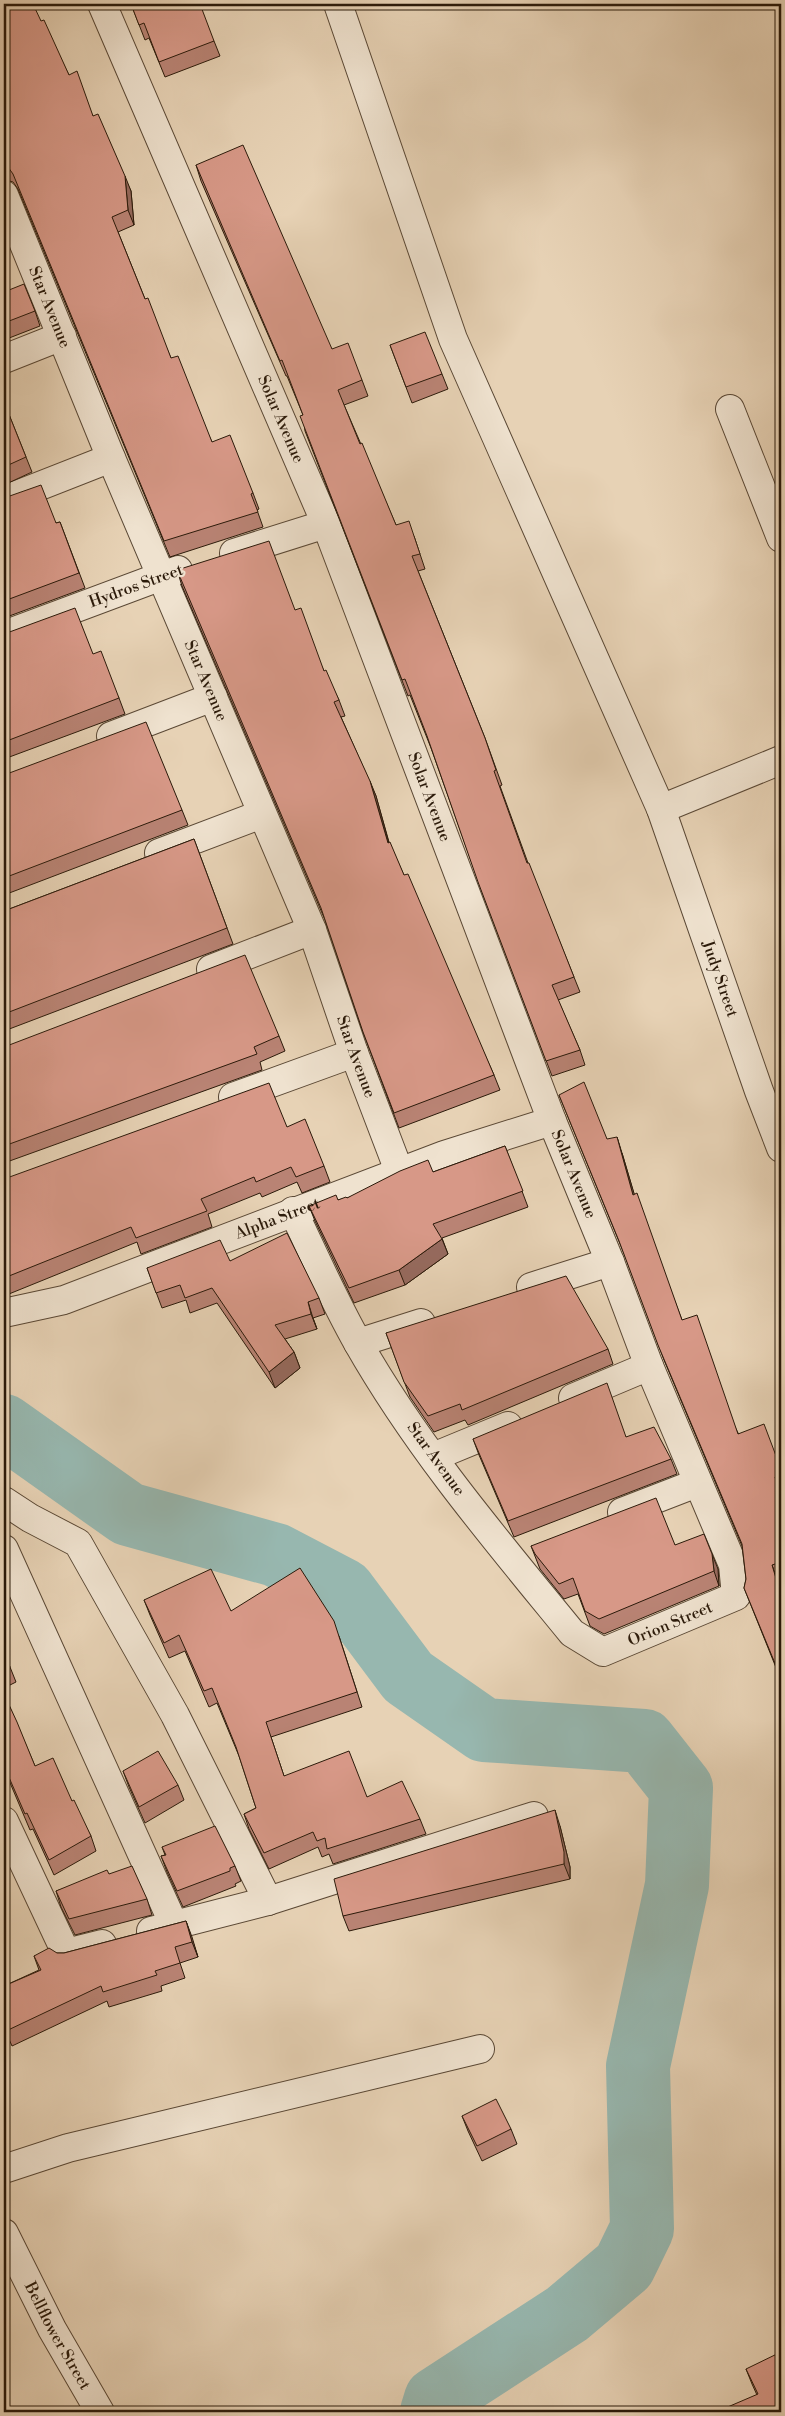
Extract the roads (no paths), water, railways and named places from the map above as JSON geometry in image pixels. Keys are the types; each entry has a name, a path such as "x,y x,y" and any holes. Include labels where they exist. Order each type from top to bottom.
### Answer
{"street":[{"name":"Solar Avenue","path":"102,4 326,524 552,1121 610,1262 649,1366 733,1565 736,1596"},
{"name":"Judy Street","path":"338,4 453,339 661,809 759,1091 781,1148"},
{"name":"Star Avenue","path":"4,195 9,225 62,336 111,458 312,930 354,1053 399,1171"},
{"path":"4,359 62,336"},
{"path":"730,409 781,538"},
{"path":"4,500 111,458"},
{"name":"Hydros Street","path":"4,635 161,576 326,524"},
{"path":"86,745 213,698"},
{"path":"661,809 781,760"},
{"path":"133,863 262,814"},
{"path":"185,979 312,930"},
{"path":"206,1106 354,1053"},
{"name":"Alpha Street","path":"4,1313 64,1300 399,1171 552,1121"},
{"name":"Star Avenue","path":"293,1211 358,1343 433,1457 572,1633 603,1652"},
{"path":"507,1295 610,1262"},
{"path":"358,1343 442,1316"},
{"path":"433,1457 649,1366"},
{"path":"598,1521 697,1483"},
{"path":"4,1501 30,1518 78,1543 175,1715 268,1901"},
{"path":"509,1555 536,1545"},
{"path":"4,1549 174,1925"},
{"name":"Orion Street","path":"603,1652 736,1596"},
{"path":"4,1821 66,1953 268,1901 534,1816"},
{"path":"4,2169 68,2148 480,2050"},
{"name":"Bellflower Street","path":"4,2233 52,2329 100,2412"}],"waterway":[{"path":"4,1426 128,1514 276,1555 343,1590 408,1677 484,1730 644,1741 681,1788 677,1885 638,2066 642,2229 624,2266 567,2314 436,2399 432,2412"}]}
